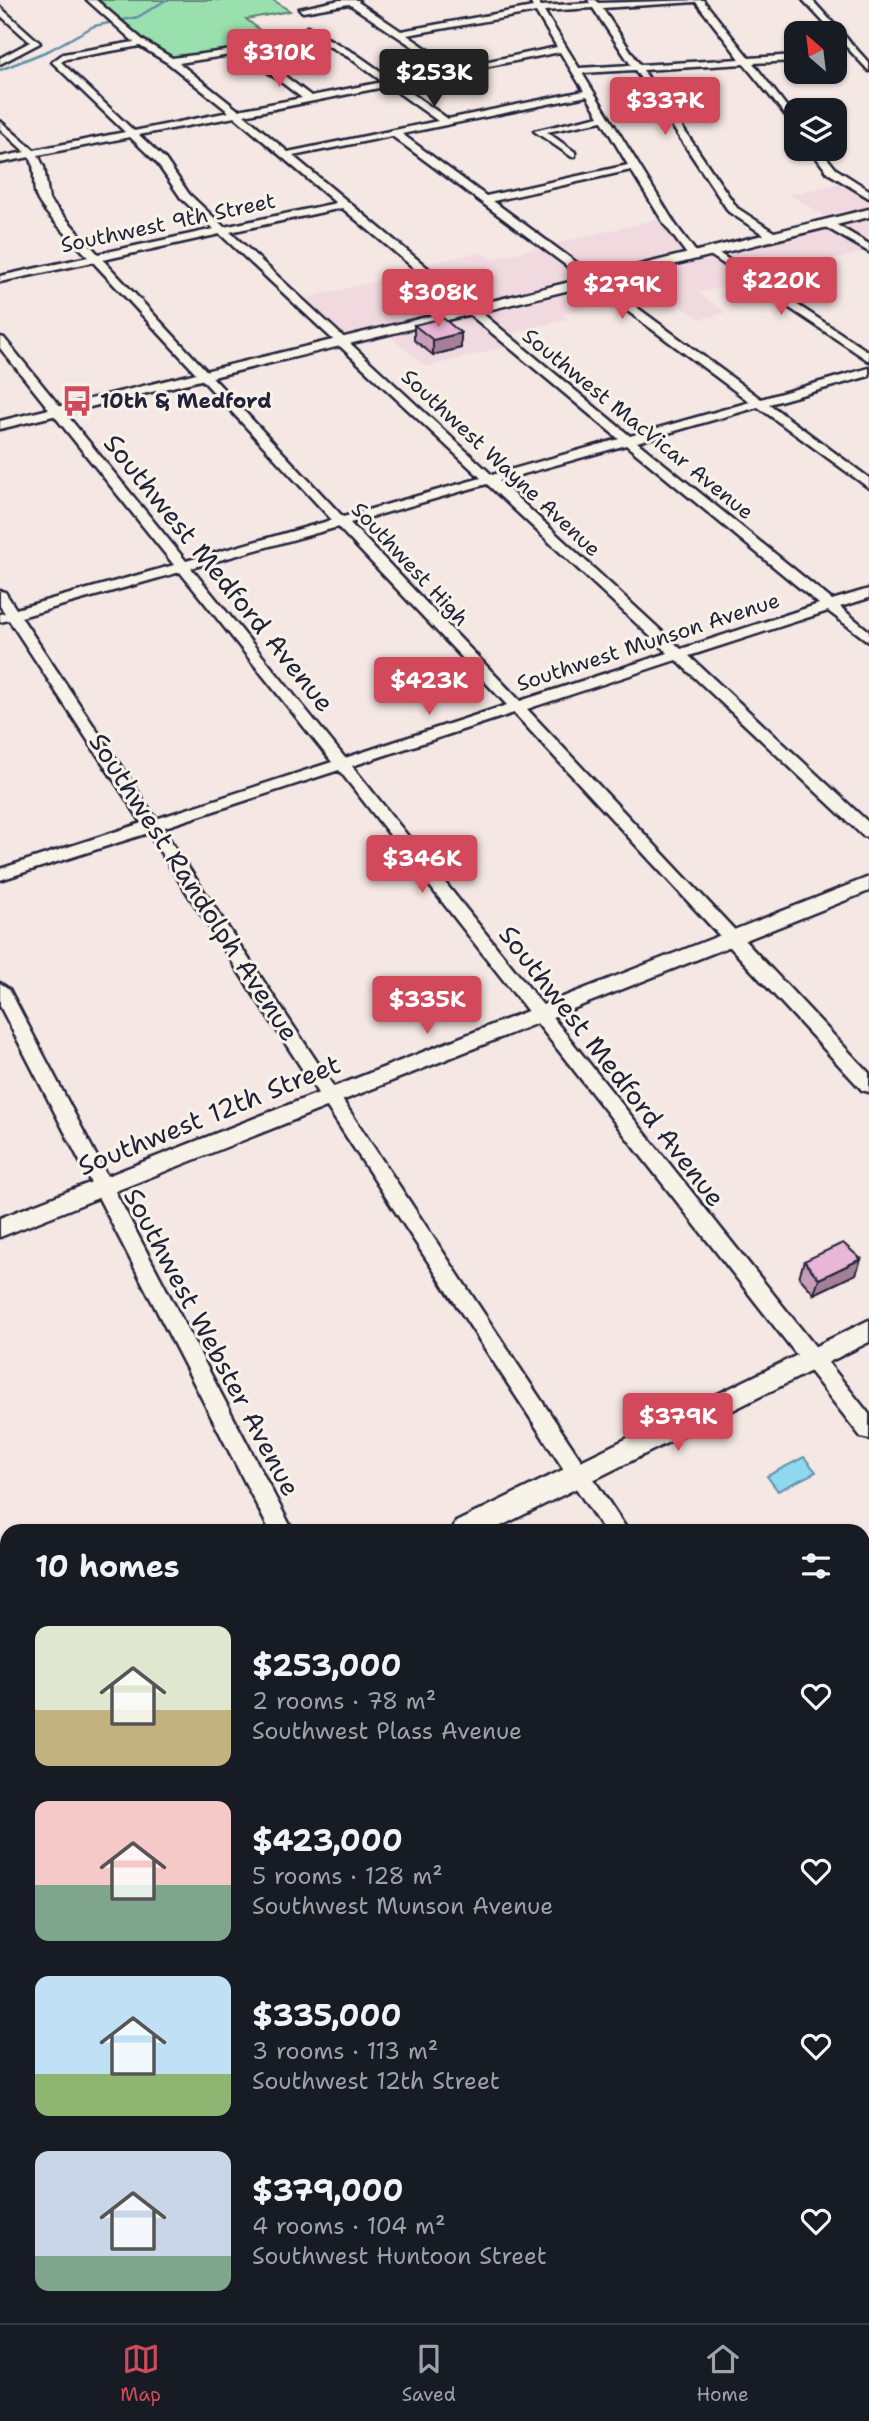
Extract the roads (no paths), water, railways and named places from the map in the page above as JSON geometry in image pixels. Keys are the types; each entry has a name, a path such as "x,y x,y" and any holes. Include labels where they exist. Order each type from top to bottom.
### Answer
{"main road":[{"path":"0,425 869,213"},
{"name":"Southwest 12th Street","path":"0,1228 869,884"},
{"path":"479,1524 869,1330"}],"street":[{"name":"Southwest MacVicar Avenue","path":"91,0 141,43 171,61 236,113 628,441 869,638"},
{"path":"303,9 353,0 453,71"},
{"path":"400,34 535,4 696,0 784,110"},
{"path":"807,0 869,68"},
{"path":"594,3 733,210 773,236"},
{"path":"535,4 670,225 693,255"},
{"path":"0,10 36,42 0,61"},
{"path":"307,30 392,82 446,122"},
{"name":"Southwest Wayne Avenue","path":"141,43 58,59 57,63 165,166 184,196 869,832"},
{"path":"0,160 563,49"},
{"path":"171,61 242,50 309,99"},
{"path":"847,55 869,54"},
{"path":"576,71 784,59"},
{"path":"285,155 590,93"},
{"path":"572,154 539,131 606,117"},
{"path":"0,124 31,153"},
{"path":"394,133 869,484"},
{"name":"Southwest High","path":"31,153 39,164 39,190 44,201 95,258 869,1085"},
{"path":"824,161 832,171 869,195"},
{"path":"484,200 635,166"},
{"name":"Southwest 9th Street","path":"0,279 344,204"},
{"path":"826,223 869,249"},
{"path":"711,251 869,357"},
{"name":"Southwest Medford Avenue","path":"0,340 342,764 869,1430"},
{"path":"7,617 869,372"},
{"name":"Southwest Munson Avenue","path":"0,875 869,593"},
{"name":"Southwest Randolph Avenue","path":"0,596 7,617 153,825 612,1524"},
{"name":"Southwest Webster Avenue","path":"0,989 101,1188 278,1524"}],"water":[{"path":"804,1457 816,1472 778,1491 767,1476"}],"waterway":[{"path":"0,70 50,50 94,26 138,17 166,0"}],"place":[{"name":"10th & Medford","path":"77,401"}]}
